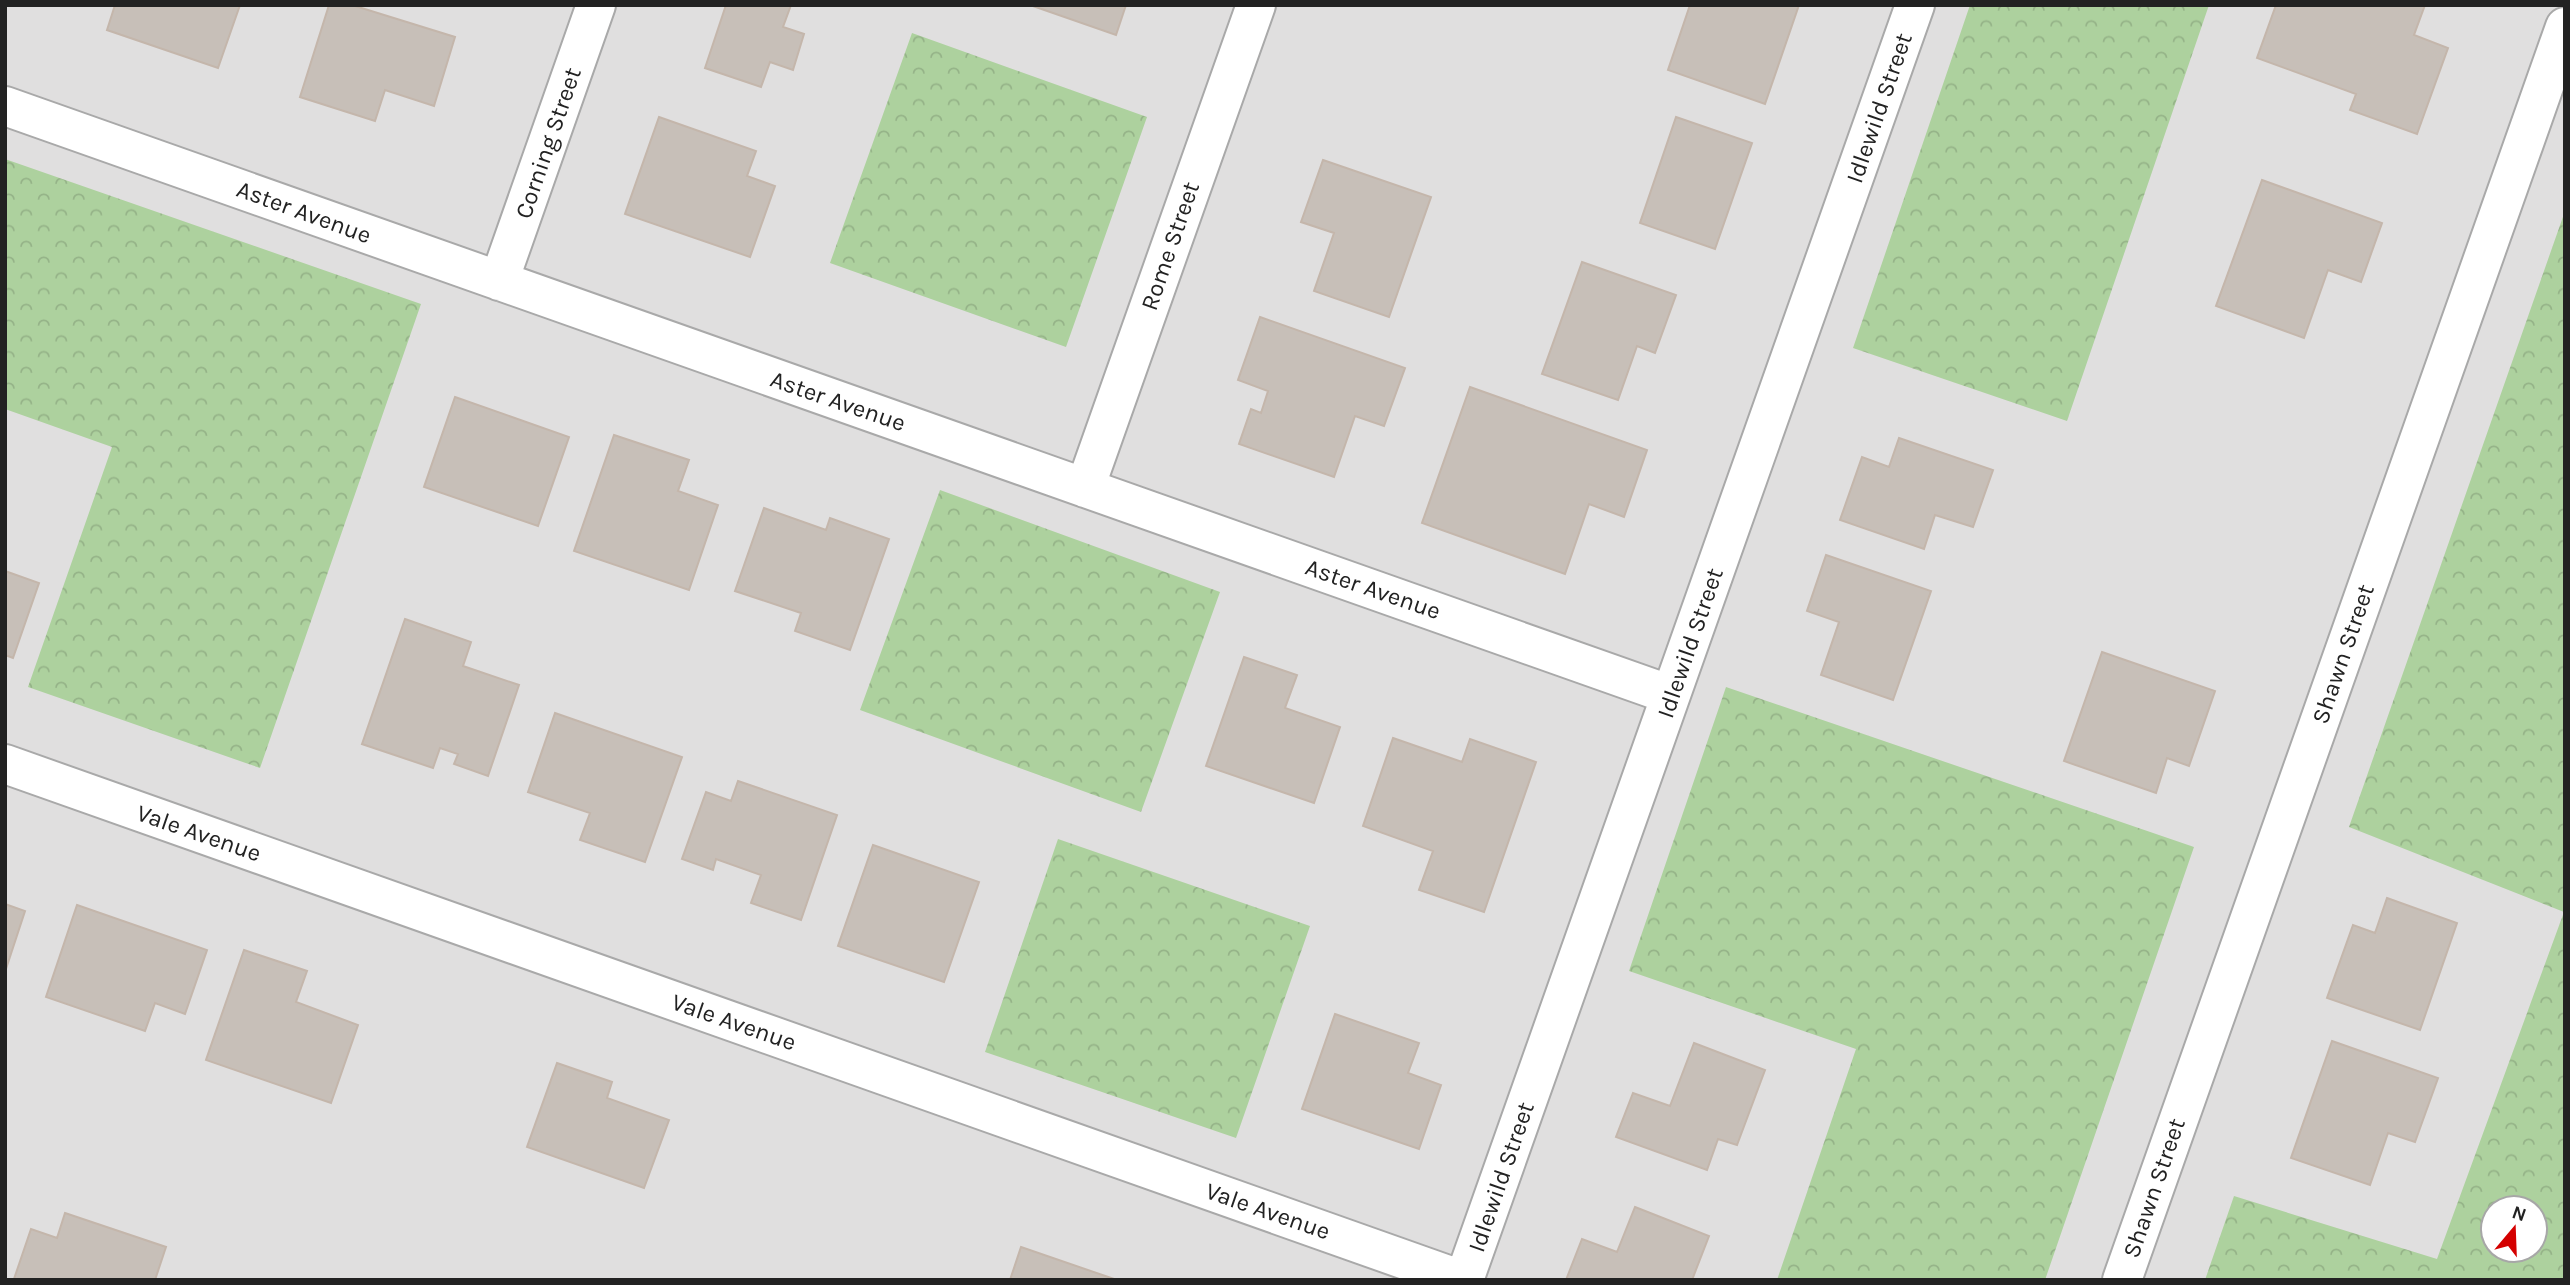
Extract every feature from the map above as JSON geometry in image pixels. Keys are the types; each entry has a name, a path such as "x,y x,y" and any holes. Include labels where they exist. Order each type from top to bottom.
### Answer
{"street":[{"name":"Corning Street","path":"499,281 596,5"},
{"name":"Rome Street","path":"1085,488 1256,5"},
{"name":"Idlewild Street","path":"1463,1280 1915,5"},
{"name":"Shawn Street","path":"2122,1280 2565,27"},
{"name":"Aster Avenue","path":"5,106 1671,695"},
{"name":"Vale Avenue","path":"5,764 1463,1280"}],"shaded area":[{"path":"5,5 2565,5 2565,1280 5,1280"}],"green space":[{"path":"1970,5 2209,5 2067,421 1853,348"},
{"path":"912,33 1147,117 1066,347 830,263"},
{"path":"5,159 421,304 260,768 28,687 112,447 5,409"},
{"path":"2565,211 2565,1280 2205,1280 2234,1196 2437,1259 2564,912 2349,827"},
{"path":"940,490 1220,592 1141,812 860,710"},
{"path":"1726,687 2194,847 2045,1280 1777,1280 1856,1049 1629,971"},
{"path":"1058,839 1310,926 1236,1138 985,1052"}],"building":[{"path":"115,5 240,5 218,68 107,30"},
{"path":"329,5 352,5 455,37 434,106 385,90 375,121 300,97"},
{"path":"726,5 791,5 783,27 804,34 793,70 770,62 761,87 705,68"},
{"path":"1030,5 1126,5 1116,35"},
{"path":"1690,5 1799,5 1765,104 1668,70"},
{"path":"2276,5 2425,5 2414,35 2448,48 2417,134 2350,110 2356,94 2257,58"},
{"path":"659,117 756,151 747,176 775,186 750,257 625,214"},
{"path":"1676,117 1752,143 1715,249 1640,223"},
{"path":"1323,160 1431,197 1389,317 1314,291 1334,233 1301,222"},
{"path":"2262,180 2382,223 2361,282 2328,270 2304,338 2216,306"},
{"path":"1582,262 1676,295 1655,353 1637,346 1618,400 1542,374"},
{"path":"1260,317 1405,368 1384,426 1355,416 1334,477 1239,444 1251,409 1261,413 1268,391 1238,380"},
{"path":"1470,387 1647,450 1624,517 1589,504 1565,574 1422,523"},
{"path":"455,397 569,437 538,526 424,487"},
{"path":"614,435 689,460 678,491 718,505 689,590 574,551"},
{"path":"1899,438 1993,470 1973,527 1935,515 1924,549 1840,520 1862,457 1889,467"},
{"path":"764,508 826,530 830,518 889,539 850,650 795,631 801,613 735,591"},
{"path":"1826,555 1931,591 1893,700 1821,675 1839,622 1807,611"},
{"path":"5,571 39,583 13,658 5,655"},
{"path":"405,619 471,642 463,666 519,685 488,776 454,764 458,754 440,748 433,768 362,744"},
{"path":"2102,652 2215,691 2189,766 2167,758 2156,793 2064,761"},
{"path":"1244,657 1297,675 1285,708 1340,727 1314,803 1206,766"},
{"path":"555,713 682,757 645,862 580,840 590,813 528,792"},
{"path":"1393,738 1462,762 1470,739 1536,762 1484,912 1419,890 1433,851 1363,826"},
{"path":"738,781 837,815 801,920 751,903 761,875 716,859 713,870 682,859 706,792 731,801"},
{"path":"873,845 979,882 944,982 838,946"},
{"path":"2387,898 2457,923 2420,1030 2327,998 2353,925 2375,933"},
{"path":"5,904 25,911 5,972"},
{"path":"77,905 207,950 185,1014 155,1003 145,1031 46,997"},
{"path":"244,950 307,971 296,1002 358,1025 331,1103 206,1060"},
{"path":"1335,1014 1419,1043 1408,1073 1441,1085 1419,1149 1302,1109"},
{"path":"2332,1041 2438,1078 2415,1142 2388,1133 2370,1185 2291,1158"},
{"path":"1694,1043 1765,1070 1737,1145 1718,1139 1707,1170 1616,1137 1633,1093 1670,1106"},
{"path":"557,1063 612,1082 607,1098 669,1120 644,1188 527,1147"},
{"path":"1635,1207 1709,1236 1692,1280 1566,1280 1582,1239 1617,1252"},
{"path":"65,1213 166,1247 155,1280 14,1279 31,1229 57,1238"},
{"path":"1021,1247 1117,1280 1010,1280"}]}
